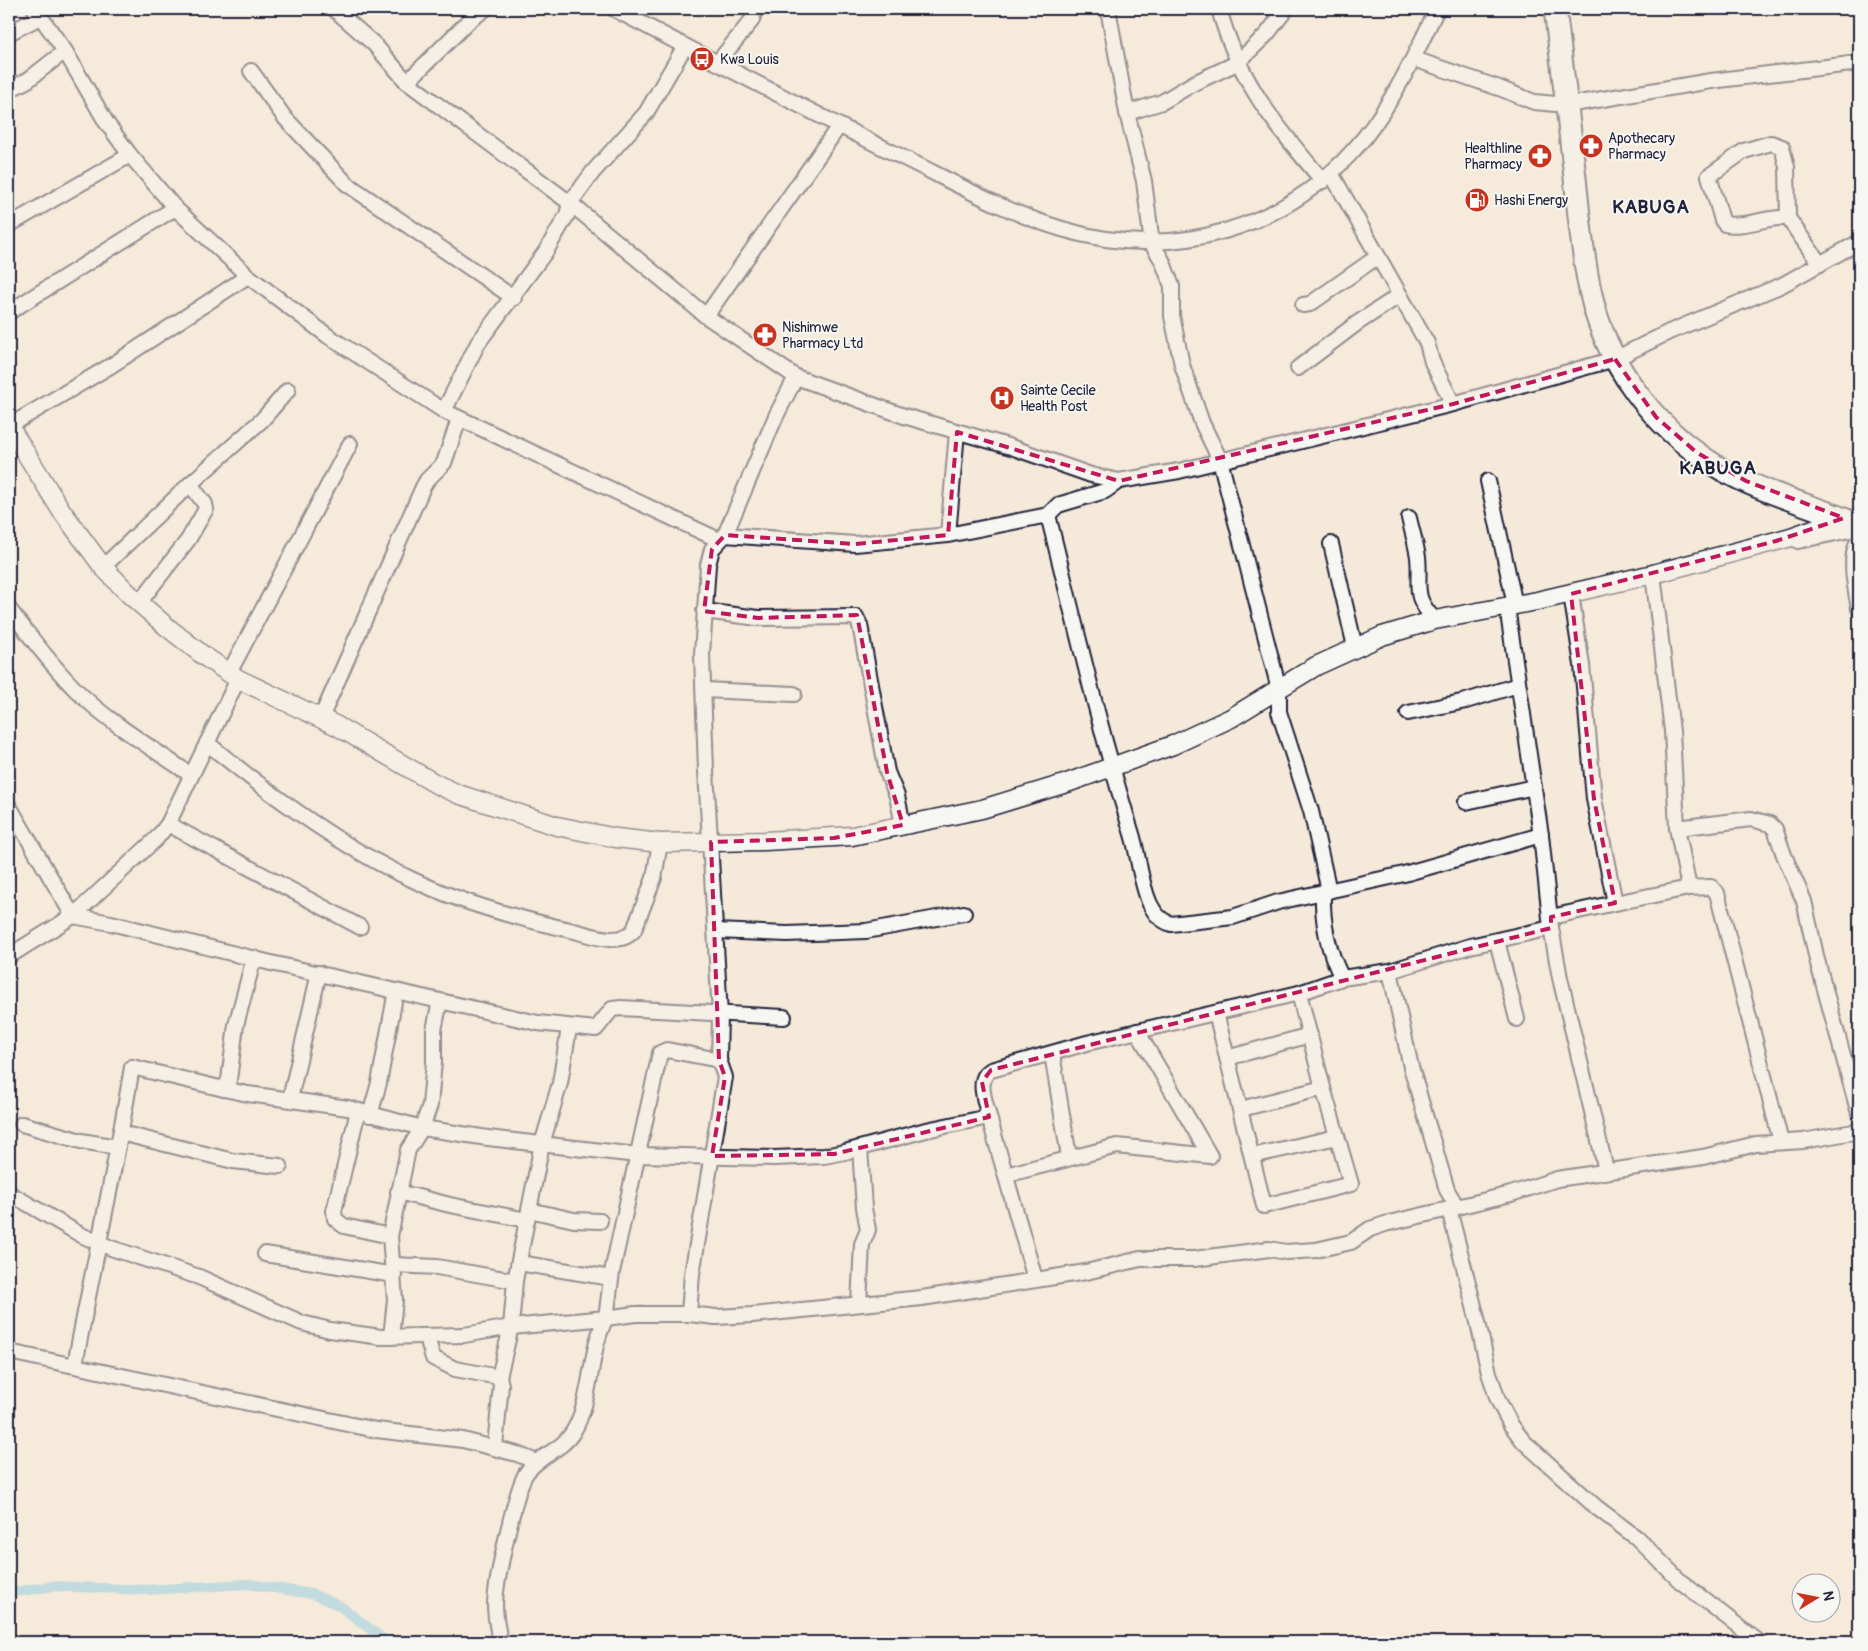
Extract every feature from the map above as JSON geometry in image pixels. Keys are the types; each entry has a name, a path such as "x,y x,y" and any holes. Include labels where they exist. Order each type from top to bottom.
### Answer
{"highway":[{"path":"1555,9 1582,247 1590,292 1615,359 1631,386 1656,417 1696,452 1746,481 1787,499 1854,524"}],"main road":[{"path":"9,426 61,510 103,567 139,602 204,656 233,676 321,718 436,784 483,803 557,826 616,838 660,843 834,838 990,807 1173,745 1231,718 1316,666 1355,647 1435,620 1571,594 1791,537 1854,524"}],"street":[{"path":"334,9 374,44 407,82 570,203 706,316 796,377 904,416 1012,447 1091,475 1120,481 1179,470 1454,404 1615,359 1668,332 1758,296 1859,242"},
{"path":"407,82 470,20 485,9"},
{"path":"614,9 839,126 1000,204 1059,229 1113,240 1152,244 1211,234 1254,222 1282,207 1327,177 1364,138 1385,109 1414,58 1437,9"},
{"path":"718,62 752,20 755,9"},
{"path":"1108,9 1127,112 1144,181 1152,244 1162,260 1172,286 1172,316 1182,365 1202,423 1220,460 1279,689 1279,712 1311,811 1326,892 1326,934 1334,963 1342,978"},
{"path":"1219,9 1237,63 1276,126 1327,177 1377,256 1427,343 1432,362 1454,404"},
{"path":"1127,112 1162,102 1194,83 1237,63 1267,34 1286,9"},
{"path":"9,33 38,13 65,51 106,122 130,155 175,208 248,276 328,336 459,419 722,538 855,544 948,535 1048,515 1058,505 1105,491 1120,481"},
{"path":"444,411 478,343 514,298 546,251 567,215 570,203 593,172 646,113 685,46"},
{"path":"9,90 28,80 65,51"},
{"path":"1414,58 1534,102 1566,105 1711,81 1859,63"},
{"path":"251,71 285,118 347,184 514,298"},
{"path":"706,316 839,126"},
{"path":"1788,218 1777,217 1741,224 1725,224 1710,183 1711,173 1744,152 1762,144 1771,143 1782,147 1787,167 1788,218 1820,264"},
{"path":"9,225 130,155"},
{"path":"9,312 175,208"},
{"path":"1303,305 1310,304 1377,256"},
{"path":"9,426 112,365 248,276"},
{"path":"1298,368 1356,324 1400,295"},
{"path":"689,1314 692,1274 725,1077 719,1060 720,1015 702,654 708,565 712,550 722,538 776,416 796,377"},
{"path":"103,567 190,484 262,420 288,390"},
{"path":"321,718 423,487 427,480 444,463 459,419"},
{"path":"948,535 957,432"},
{"path":"9,956 73,916 157,838 168,824 206,743 233,676 350,444"},
{"path":"1488,480 1511,606 1518,684 1560,978 1606,1170"},
{"path":"139,602 188,540 206,509 205,504 190,484"},
{"path":"1048,515 1111,767 1139,857 1150,903 1155,914 1163,921 1171,924 1186,924 1233,918 1278,902 1404,874 1541,835"},
{"path":"1408,518 1418,558 1418,593 1424,609 1435,620"},
{"path":"1859,538 1856,545 1854,563 1859,609"},
{"path":"1331,544 1355,647"},
{"path":"1653,574 1672,731 1677,828 1689,888"},
{"path":"1571,594 1582,665 1594,799 1615,903"},
{"path":"9,609 46,657 75,689 109,718 191,775"},
{"path":"704,611 758,618 856,617 860,625 887,772 897,796 903,825"},
{"path":"1408,713 1466,701 1518,684"},
{"path":"704,690 794,694"},
{"path":"206,743 279,798 336,837 386,867 413,880 497,912 594,936 618,939 629,936 634,930 654,878 660,843"},
{"path":"1466,802 1534,787"},
{"path":"9,806 73,916 111,923 440,1001 569,1028 596,1030 608,1013 616,1008 784,1017"},
{"path":"1677,828 1751,819 1770,824 1776,829 1784,855 1804,901 1817,960 1859,1114"},
{"path":"168,824 360,927"},
{"path":"1035,1279 989,1117 982,1082 985,1074 1137,1031 1299,993 1342,978 1390,971 1470,946 1497,941 1551,922 1615,903 1689,888 1711,887 1717,893 1781,1142"},
{"path":"716,931 787,934 866,931 964,913"},
{"path":"1497,941 1517,1019"},
{"path":"224,1089 229,1080 236,1026 254,958"},
{"path":"1390,971 1411,1067 1453,1208 1489,1373 1498,1400 1511,1425 1524,1442 1596,1507 1638,1538 1680,1581 1758,1642"},
{"path":"290,1099 319,973"},
{"path":"390,1236 344,1226 335,1220 334,1211 364,1113 379,1083 396,991"},
{"path":"1216,1013 1264,1206 1307,1197 1351,1184 1323,1088 1299,993"},
{"path":"390,1337 395,1300 390,1236 408,1150 422,1128 430,1105 434,1062 434,1030 440,1001"},
{"path":"495,1447 501,1385 499,1377 511,1327 515,1281 542,1144 560,1084 569,1028"},
{"path":"1006,1175 1117,1146 1210,1156 1137,1031"},
{"path":"1227,1058 1310,1036"},
{"path":"500,1642 495,1603 498,1578 524,1477 537,1462 565,1442 574,1432 587,1390 596,1344 606,1318 611,1278 660,1053 667,1050 719,1060"},
{"path":"1052,1054 1069,1157"},
{"path":"75,1365 97,1242 121,1133 132,1068 248,1094 290,1099 364,1113 422,1128 637,1156 801,1157 834,1154 926,1130 989,1117"},
{"path":"1240,1109 1323,1088"},
{"path":"22,1124 81,1140 118,1147"},
{"path":"9,1193 97,1242 227,1288 302,1323 330,1330 390,1337 464,1335 511,1327 635,1314 752,1315 959,1293 1086,1272 1140,1258 1194,1259 1254,1250 1298,1251 1334,1247 1352,1242 1376,1226 1511,1194 1557,1179 1606,1170 1703,1157 1756,1144 1804,1141 1859,1131"},
{"path":"121,1133 233,1161 280,1166"},
{"path":"1252,1156 1337,1137"},
{"path":"859,1304 862,1244 868,1230 864,1208 860,1148"},
{"path":"398,1192 458,1207 574,1220 600,1220"},
{"path":"265,1254 394,1270 437,1267 515,1281"},
{"path":"519,1263 611,1278"},
{"path":"427,1336 433,1358 445,1365 499,1377"},
{"path":"9,1352 75,1365 224,1400 376,1430 463,1440 495,1447 537,1462"}],"highlighted area":[{"path":"1615,359 1656,417 1696,452 1746,481 1844,518 1776,541 1571,594 1594,799 1615,903 1551,917 1551,928 991,1070 982,1082 989,1117 834,1154 712,1156 725,1077 719,1060 711,842 834,838 903,825 887,772 857,615 758,618 704,611 712,549 725,535 855,544 948,535 957,432 1119,481 1453,404"}],"waterway":[{"path":"9,1593 53,1586 145,1590 248,1584 312,1594 340,1606 387,1642"}],"place":[{"name":"Kwa Louis","path":"702,59"},
{"name":"Apothecary Pharmacy","path":"1591,146"},
{"name":"Healthline Pharmacy","path":"1540,156"},
{"name":"Hashi Energy","path":"1477,200"},
{"name":"Nishimwe Pharmacy Ltd","path":"765,335"},
{"name":"Sainte Cecile Health Post","path":"1002,398"}],"district":[{"name":"KABUGA","path":"1651,206"},
{"name":"KABUGA","path":"1718,467"}]}
